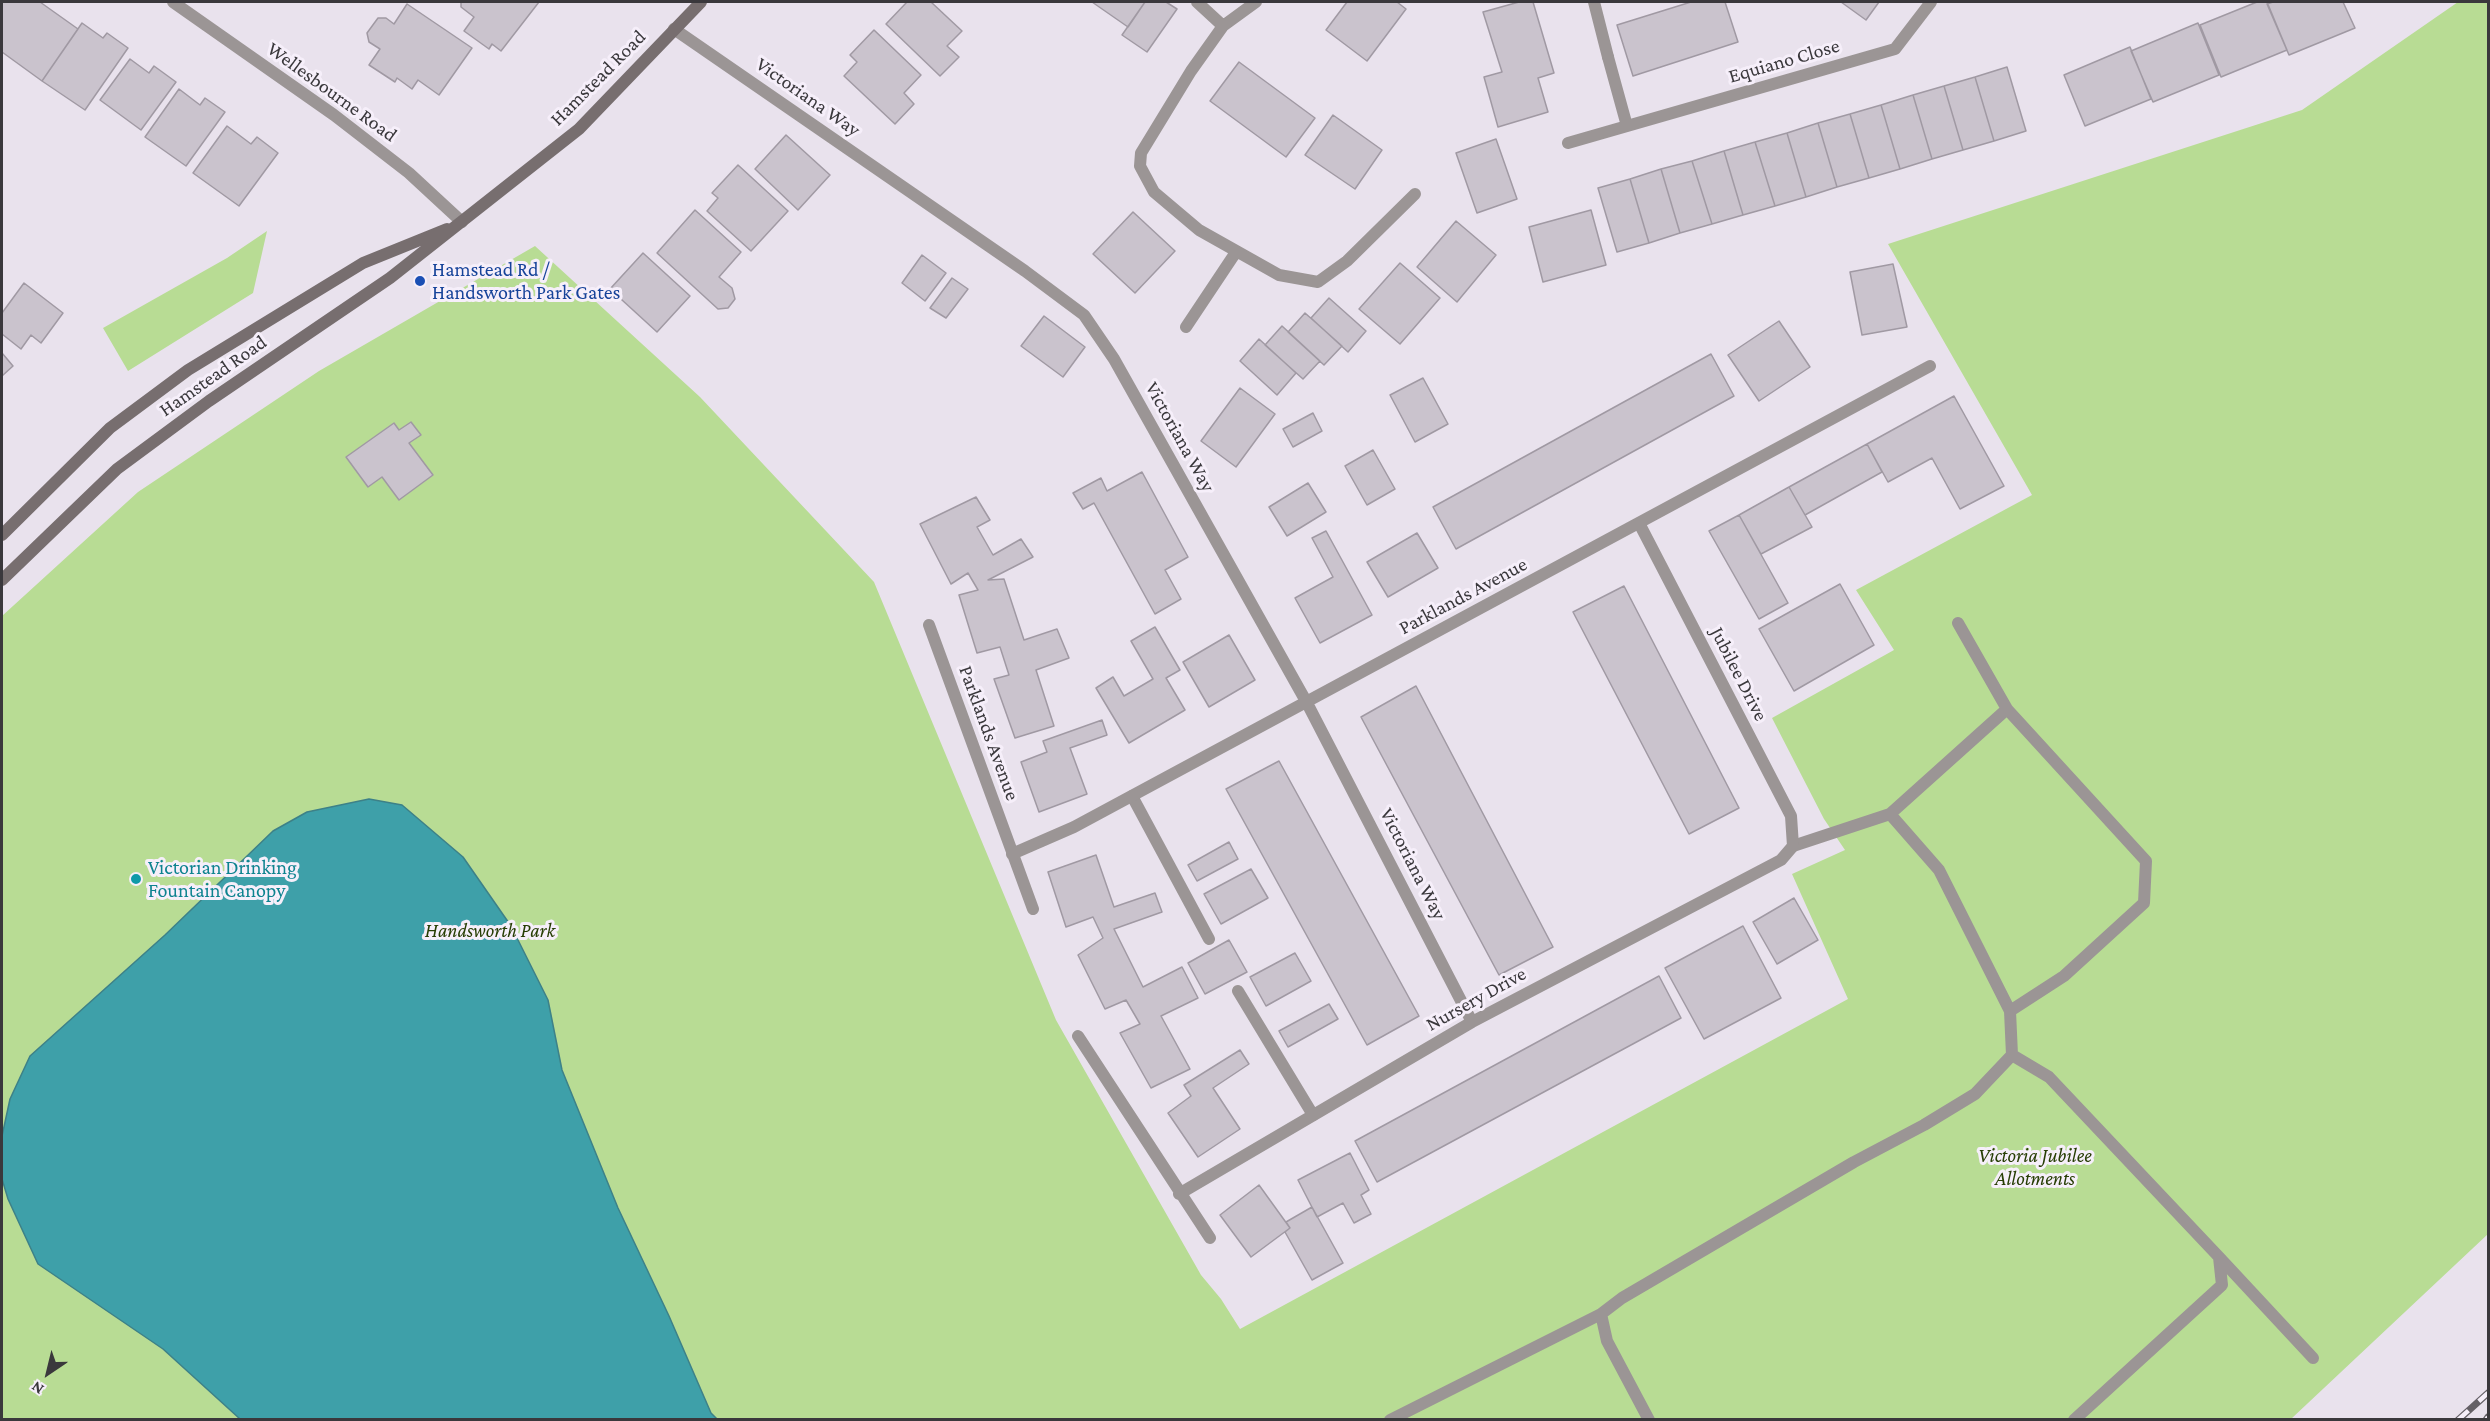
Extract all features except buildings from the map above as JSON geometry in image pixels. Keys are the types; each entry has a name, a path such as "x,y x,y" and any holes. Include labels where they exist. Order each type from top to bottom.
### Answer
{"main road":[{"name":"Hamstead Road","path":"2,580 117,469 209,401 390,278 579,129 701,2"},
{"name":"Hamstead Road","path":"2,535 110,428 189,370 363,264 462,222"}],"street":[{"name":"Wellesbourne Road","path":"173,2 344,123 409,173 462,222"},
{"path":"1197,2 1223,26"},
{"path":"1256,2 1223,26 1141,153 1140,166 1154,192 1199,230 1236,252 1279,275 1318,282 1347,261 1415,194"},
{"path":"1594,2 1627,126"},
{"name":"Equiano Close","path":"1568,143 1895,49 1931,2"},
{"name":"Victoriana Way","path":"674,29 1025,271 1084,315 1114,359 1307,703 1472,1022"},
{"path":"1186,327 1236,252"},
{"name":"Parklands Avenue","path":"1012,854 1074,827 1930,366"},
{"name":"Jubilee Drive","path":"1639,523 1791,816 1793,846"},
{"path":"1958,623 2007,710 2146,861 2144,903 2064,976 2010,1011"},
{"name":"Parklands Avenue","path":"928,625 1033,909"},
{"path":"1793,846 1890,814 2007,710"},
{"path":"1132,796 1209,939"},
{"path":"1390,1419 1601,1314 1622,1298 1854,1162 1924,1125 1975,1094 2012,1055 2010,1011 1939,870 1890,814"},
{"name":"Nursery Drive","path":"1179,1194 1472,1022 1780,860 1793,846"},
{"path":"1238,991 1313,1115"},
{"path":"1078,1036 1179,1194 1210,1238"},
{"path":"2012,1055 2049,1077 2313,1358"},
{"path":"2074,1419 2222,1285 2219,1257"},
{"path":"1601,1314 1607,1341 1648,1419"}],"green space":[{"path":"2458,2 2488,2 2488,1234 2291,1419 2,1419 2,616 138,492 319,371 535,246 700,397 874,582 1056,1020 1201,1275 1221,1299 1240,1329 1848,999 1792,874 1845,850 1824,819 1772,718 1894,650 1856,590 2032,495 1888,244 2302,110"},
{"path":"267,231 253,293 128,371 103,328 227,258"}],"water":[{"path":"369,799 402,805 463,857 511,926 548,1000 562,1070 618,1208 669,1316 711,1413 717,1419 240,1419 163,1349 38,1264 8,1199 2,1179 2,1136 10,1099 30,1056 165,935 273,831 307,812"}],"railway":[{"path":"2458,1420 2488,1393"}],"place":[{"name":"Hamstead Rd / Handsworth Park Gates","path":"420,281"},
{"name":"Victorian Drinking Fountain Canopy","path":"136,879"}],"park label":[{"name":"Handsworth Park","path":"490,931"},
{"name":"Victoria Jubilee Allotments","path":"2035,1168"}]}
